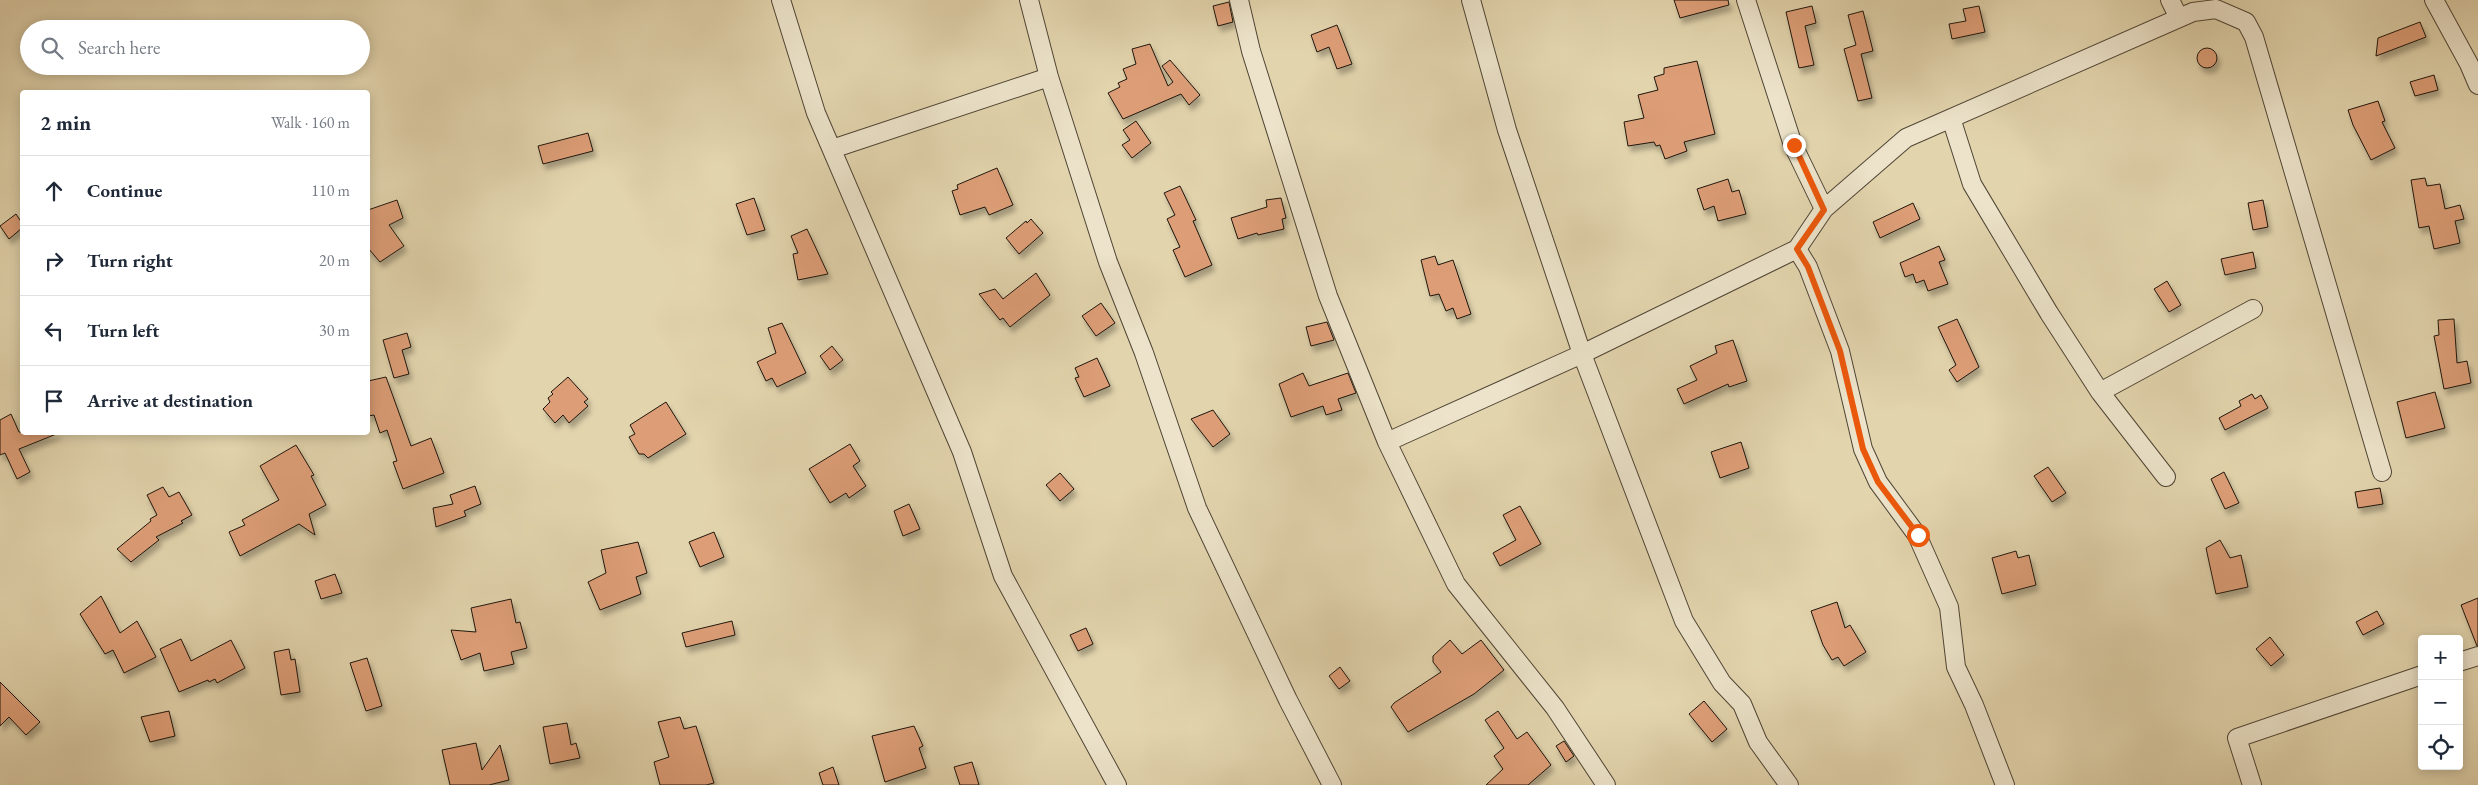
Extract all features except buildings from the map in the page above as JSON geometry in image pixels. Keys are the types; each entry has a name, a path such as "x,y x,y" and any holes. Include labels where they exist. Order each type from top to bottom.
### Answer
{"street":[{"path":"780,0 816,113 962,452 1003,576 1117,785"},
{"path":"1029,0 1049,78 1108,262 1144,353 1196,508 1288,700 1332,785"},
{"path":"1239,0 1251,51 1328,296 1388,442 1456,584 1555,708 1606,785"},
{"path":"1471,0 1507,130 1582,354 1684,621 1722,683 1742,704 1758,742 1788,785"},
{"path":"1746,0 1794,145 1824,210"},
{"path":"2170,0 2179,18"},
{"path":"2434,0 2470,64 2478,86"},
{"path":"1388,442 1582,354 1797,249 1824,210 1906,138 2193,12 2216,9 2246,22 2254,37 2382,472"},
{"path":"832,149 1049,78"},
{"path":"1951,118 1972,184 2100,392 2166,477"},
{"path":"1797,249 1808,267 1840,351 1863,449 1878,482 1918,535 1949,607 1956,667 1974,704 2005,785"},
{"path":"2100,392 2252,309"},
{"path":"2463,661 2478,656"},
{"path":"2252,785 2237,738 2418,676"}],"route":[{"path":"1794,145 1824,210 1797,249 1808,267 1840,351 1863,449 1878,482 1918,535"}]}
